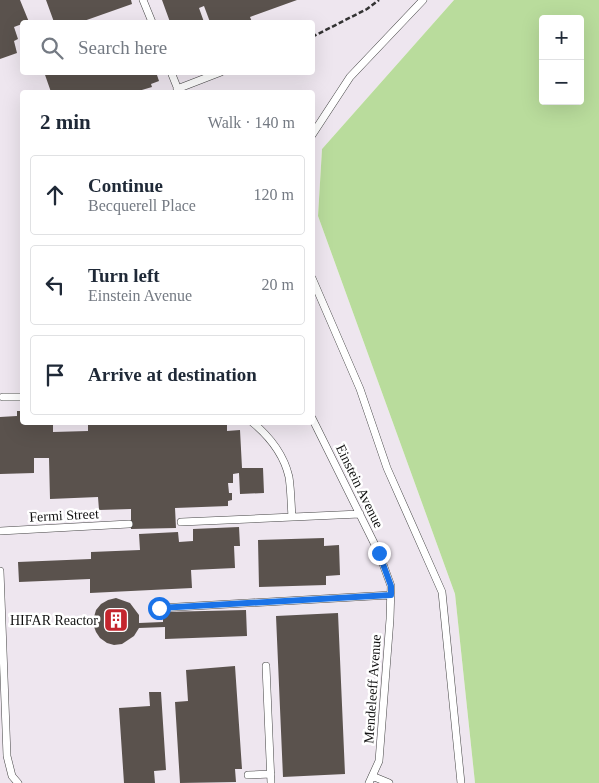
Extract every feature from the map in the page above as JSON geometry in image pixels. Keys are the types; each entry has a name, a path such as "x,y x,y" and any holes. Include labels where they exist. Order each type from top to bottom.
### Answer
{"lane":[{"path":"143,0 151,20"},
{"path":"315,130 350,77 423,0"},
{"path":"172,75 178,90"},
{"path":"180,90 214,75"},
{"path":"315,285 360,388 387,468 442,592 461,783"},
{"path":"4,397 20,397"},
{"name":"Einstein Avenue","path":"315,424 379,553 391,586 391,595"},
{"path":"256,425 264,432 279,453 289,477 292,517"},
{"path":"181,522 360,514"},
{"name":"Fermi Street","path":"0,531 129,524"},
{"path":"0,571 7,756 12,776 18,783"},
{"path":"159,608 391,595"},
{"name":"Mendeleeff Avenue","path":"369,783 379,761 391,595"},
{"path":"266,666 272,783"},
{"path":"248,775 271,774"},
{"path":"372,776 389,783"}],"path":[{"path":"315,35 367,9 378,0"}],"shaded area":[{"path":"0,0 454,0 322,149 318,216 455,594 475,783 0,783"}],"green space":[{"path":"454,0 599,0 599,783 475,783 455,594 318,216 322,149"}],"building":[{"path":"0,0 20,0 28,20 20,20 20,25 14,27 18,39 14,41 17,53 0,59"},
{"path":"46,0 131,0 132,4 87,20 53,20"},
{"path":"162,0 297,0 250,17 251,20 209,20 204,6 199,8 203,20 169,20"},
{"path":"45,75 157,75 159,81 151,84 152,87 142,90 50,90"},
{"path":"17,411 20,411 20,425 53,425 53,432 88,431 88,425 227,425 227,431 240,430 242,468 263,468 264,493 240,494 239,473 233,474 233,483 228,483 229,493 232,493 232,500 228,501 228,506 175,508 176,528 131,529 131,509 99,510 98,497 50,499 49,458 34,458 34,473 0,474 0,417 17,416"},
{"path":"239,527 240,546 234,546 235,568 191,570 192,588 90,593 90,579 19,582 18,562 91,559 91,552 140,550 139,534 178,532 179,542 193,541 193,529"},
{"path":"324,538 324,546 339,545 340,575 326,576 326,585 259,587 258,540"},
{"path":"116,598 130,603 139,615 139,623 163,622 163,612 246,610 247,636 165,639 165,627 139,628 134,636 122,644 114,645 107,643 96,632 93,624 94,617 96,610 101,604"},
{"path":"338,613 345,774 283,777 276,616"},
{"path":"235,666 242,769 235,769 236,782 180,783 175,702 188,701 186,670"},
{"path":"149,692 161,692 166,770 154,771 155,783 124,783 119,708 150,706"}],"place":[{"name":"HIFAR Reactor","path":"116,620"}],"route":[{"path":"159,608 391,595 391,586 379,553"}]}
